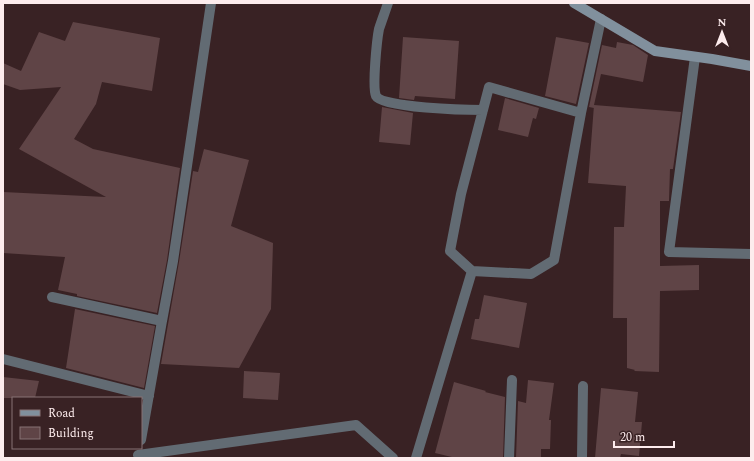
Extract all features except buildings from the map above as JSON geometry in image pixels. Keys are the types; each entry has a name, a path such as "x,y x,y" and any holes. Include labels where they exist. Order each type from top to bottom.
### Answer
{"street":[{"path":"142,434 173,261 211,3"},
{"path":"388,3 379,30 374,76 376,96 380,100 395,104 434,108 483,110"},
{"path":"574,3 654,51 751,66"},
{"path":"581,113 489,87 461,194 450,251 472,271 531,274 554,260 581,113 601,19"},
{"path":"695,57 669,252 751,254"},
{"path":"416,458 472,271"},
{"path":"52,297 162,321"},
{"path":"3,359 149,396"},
{"path":"509,458 512,380"},
{"path":"582,458 583,386"},
{"path":"139,454 356,426 394,458"}]}
